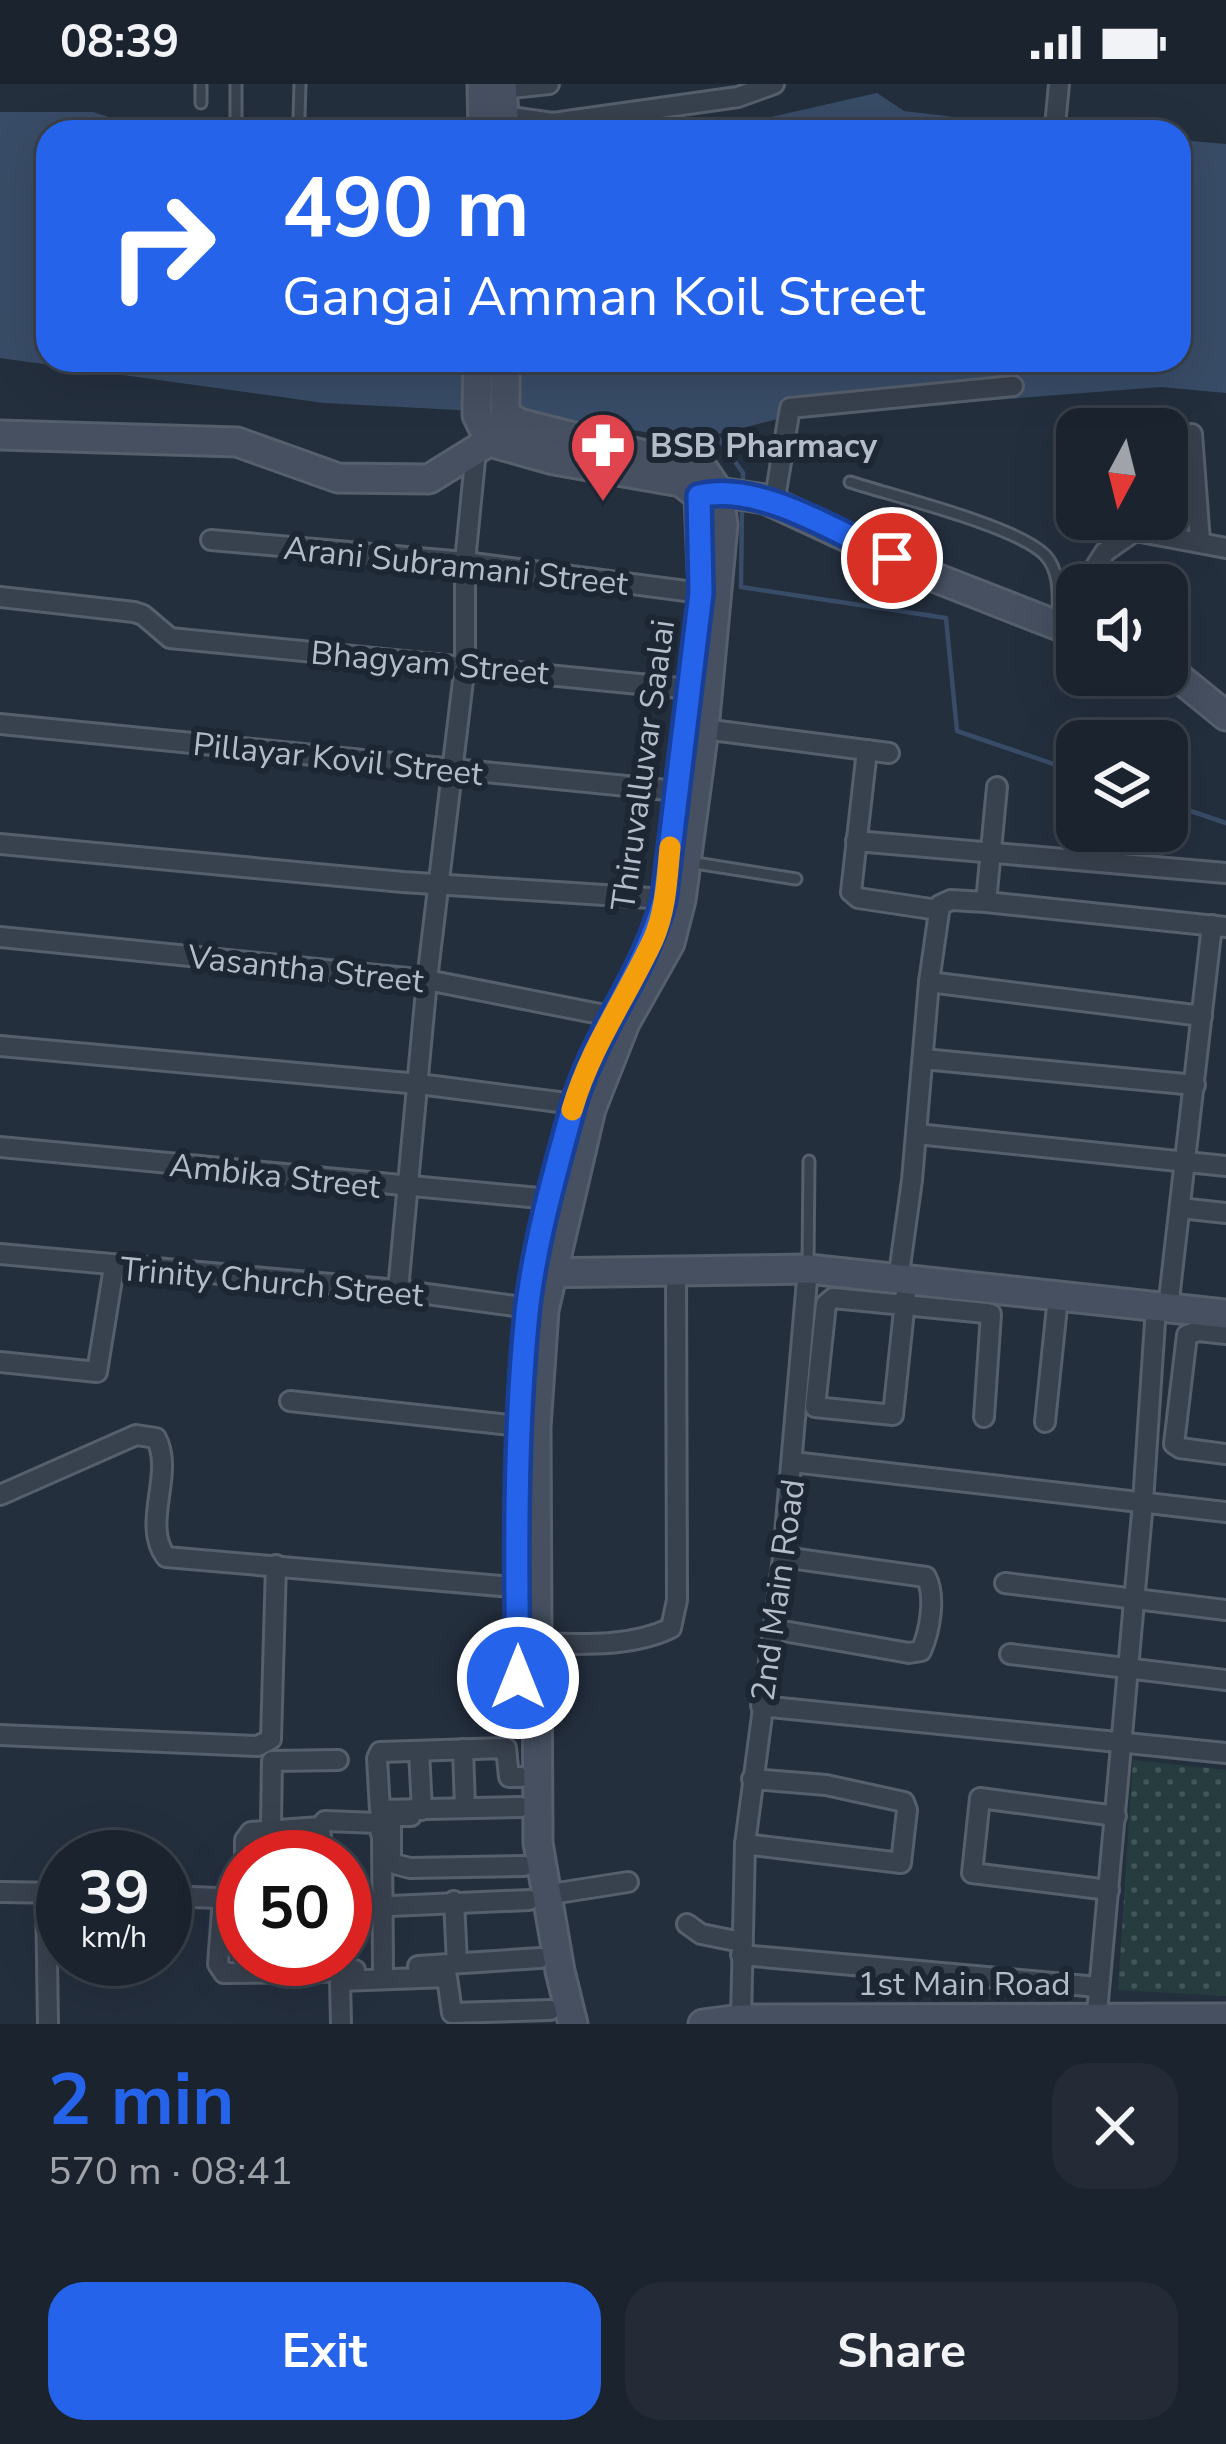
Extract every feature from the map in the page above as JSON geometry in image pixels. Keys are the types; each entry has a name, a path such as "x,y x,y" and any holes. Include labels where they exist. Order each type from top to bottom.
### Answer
{"main road":[{"path":"483,372 500,418"},
{"path":"0,435 237,442 338,478 429,479 483,446 500,418 504,372"},
{"path":"500,418 704,470 718,494"},
{"path":"483,446 770,501 931,576 1056,624"},
{"name":"Thiruvalluvar Saalai","path":"527,1588 519,1426 536,1309 591,1108 625,1023 670,943 677,791 718,494"},
{"name":"Thiruvalluvar Saalai","path":"544,1273 550,1199 574,1103 610,1016 673,899 686,862 723,525 718,494"},
{"path":"1188,685 1226,716"},
{"path":"544,1273 808,1270 903,1289 1058,1297 1226,1315"},
{"name":"Thiruvalluvar Saalai","path":"536,1309 536,1427 520,1777 524,1866 537,1897 554,2018"},
{"name":"Thiruvalluvar Saalai","path":"526,1643 540,1958 554,2018"},
{"name":"1st Main Road","path":"703,2024 1226,2018"}],"street":[{"path":"570,120 773,84"},
{"path":"1056,120 1059,84"},
{"path":"496,106 549,86 553,120"},
{"path":"496,106 543,120"},
{"path":"770,501 790,408 1013,386"},
{"path":"1192,434 1200,542"},
{"path":"398,1290 465,664 464,562 483,446"},
{"path":"1097,564 1105,552 1135,531 1226,548"},
{"name":"Arani Subramani Street","path":"211,540 464,562 701,593"},
{"name":"Bhagyam Street","path":"0,598 134,612 170,638 690,688"},
{"name":"Pillayar Kovil Street","path":"0,724 677,791"},
{"path":"704,729 889,753"},
{"path":"868,750 850,889 854,896 938,910"},
{"path":"986,902 998,787"},
{"path":"856,841 1226,873"},
{"path":"0,844 439,884 673,899"},
{"path":"984,1417 993,1318 903,1289 828,1300 815,1407 893,1415 903,1289 917,1134 929,982 938,910 951,900 1219,926 1162,1308 1096,2021"},
{"name":"Vasantha Street","path":"0,937 428,980 610,1016"},
{"path":"929,982 1202,1016"},
{"path":"0,1046 574,1103"},
{"path":"923,1059 1195,1085"},
{"path":"917,1134 1226,1166"},
{"name":"Ambika Street","path":"0,1148 550,1199"},
{"path":"1180,1208 1226,1213"},
{"name":"Trinity Church Street","path":"0,1254 398,1290 536,1309"},
{"path":"0,1362 97,1372 114,1267"},
{"name":"2nd Main Road","path":"756,2020 741,1949 746,1844 794,1462 808,1270"},
{"path":"526,1643 635,1640 671,1628 677,1600 676,1272"},
{"path":"1045,1422 1058,1297"},
{"path":"1226,1334 1198,1331 1187,1335 1174,1444 1226,1454"},
{"path":"290,1401 519,1426"},
{"path":"0,1495 147,1434 156,1438 163,1454 156,1540 166,1556 527,1588"},
{"path":"794,1462 1226,1512"},
{"path":"772,1629 909,1653 921,1651 925,1643 931,1594 926,1577 783,1558"},
{"path":"271,1822 276,1565"},
{"path":"1005,1583 1226,1610"},
{"path":"1010,1654 1226,1680"},
{"path":"761,1706 1226,1753"},
{"path":"0,1735 258,1746 271,1739"},
{"path":"375,1743 520,1742"},
{"path":"520,1777 509,1777 506,1748 380,1752 377,1758 380,1810 521,1810"},
{"path":"463,1749 465,1808"},
{"path":"419,1750 422,1810"},
{"path":"272,1761 338,1760"},
{"path":"746,1844 902,1863 907,1810 904,1802 886,1796 752,1779"},
{"path":"1109,1890 972,1873 980,1798 1116,1816"},
{"path":"521,1810 395,1816 388,1846 391,1863 410,1868 524,1866"},
{"path":"320,1830 325,1821 378,1823 383,1968"},
{"path":"279,1830 320,1827"},
{"path":"372,1906 537,1897 628,1882"},
{"path":"0,1892 36,1892"},
{"path":"454,1900 457,1963"},
{"path":"687,1924 741,1949 1098,1987"},
{"path":"372,1968 540,1958"},
{"path":"340,2024 340,1981 447,1977 452,2013 554,2018"},
{"path":"48,2024 50,1986"}],"lane":[{"path":"201,84 201,103"},
{"path":"236,84 236,120"},
{"path":"299,117 300,84"},
{"path":"850,482 1017,536 1045,555 1056,580"},
{"path":"686,862 796,879"},
{"name":"2nd Main Road","path":"808,1270 809,1161"}],"green space":[{"path":"1133,1760 1226,1770 1226,1996 1118,1990"}],"water":[{"path":"877,93 904,111 980,120 757,120"},
{"path":"0,112 93,112 119,120 36,120 36,363 0,358"},
{"path":"1191,141 1226,144 1226,393 1161,387 790,416 694,440 534,414 324,403 101,372 1191,372"}],"waterway":[{"path":"714,432 743,473 743,483"},
{"path":"742,507 741,587 946,618 957,731 1056,765"},
{"path":"1188,810 1226,823"}],"slow traffic":[{"path":"572,1110 592,1053 654,937 670,847"}],"place":[{"name":"BSB Pharmacy","path":"603,504"}],"route":[{"path":"518,1678 519,1426 527,1308 574,1103 592,1053 654,937 664,899 701,593 699,496 718,491 765,499 892,558"}]}
